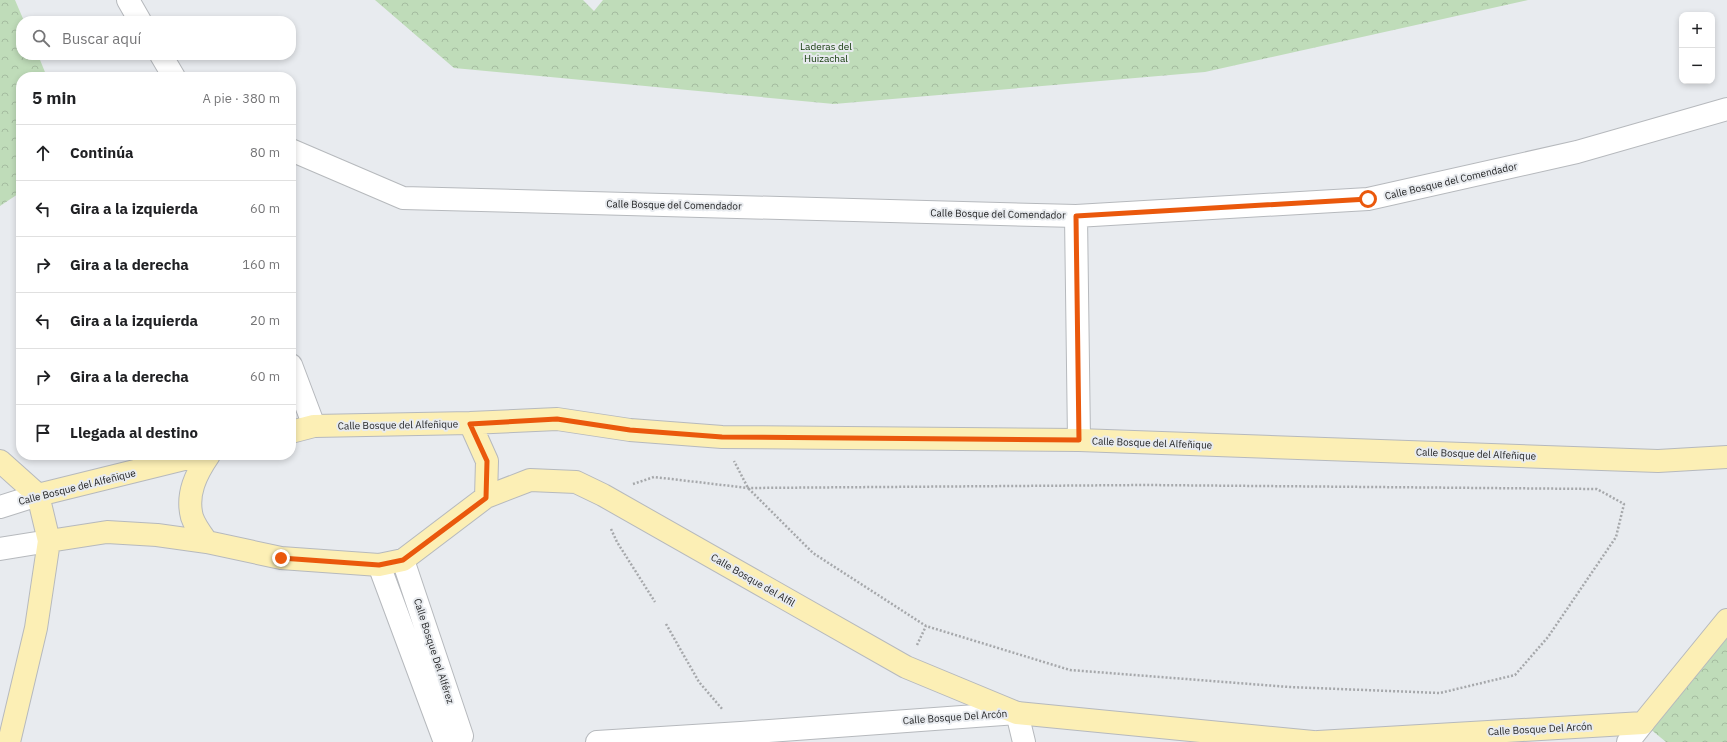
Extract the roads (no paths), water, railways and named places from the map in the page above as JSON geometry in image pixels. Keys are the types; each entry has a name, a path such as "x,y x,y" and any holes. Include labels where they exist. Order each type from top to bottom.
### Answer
{"main road":[{"name":"Calle Bosque del Alfeñique","path":"296,431 314,426 470,424 557,419 630,430 722,437 1079,440 1658,461 1727,456"},
{"path":"49,541 107,532 157,535 207,542 281,558 379,565 403,560 486,498 487,461 470,424"},
{"name":"Calle Bosque del Alfeñique","path":"38,495 180,460"},
{"path":"205,460 199,469 189,494 192,518 207,542"},
{"path":"0,461 38,495 49,541 36,628 9,742"},
{"name":"Calle Bosque del Alfil","path":"486,498 530,480 576,482 603,495 906,667 1017,713"},
{"path":"1643,723 1727,620"},
{"name":"Calle Bosque Del Arcón","path":"1017,713 1313,742"},
{"name":"Calle Bosque Del Arcón","path":"1318,742 1643,723"}],"street":[{"path":"128,0 137,16"},
{"path":"163,60 171,72"},
{"name":"Calle Bosque del Comendador","path":"296,152 403,198 1076,216 1368,199 1577,152 1727,108"},
{"path":"1076,216 1079,440"},
{"path":"296,378 314,426"},
{"name":"Calle Bosque del Alfeñique","path":"0,507 38,495"},
{"path":"0,549 49,541"},
{"name":"Calle Bosque Del Alférez","path":"403,560 462,736 459,742"},
{"name":"Calle Bosque Del Alférez","path":"379,565 443,737 448,742"},
{"path":"1017,713 1024,742"},
{"name":"Calle Bosque Del Arcón","path":"597,742 742,738 1017,713"},
{"path":"1628,742 1643,723"}],"park label":[{"name":"Laderas del Huizachal","path":"826,52"}]}
